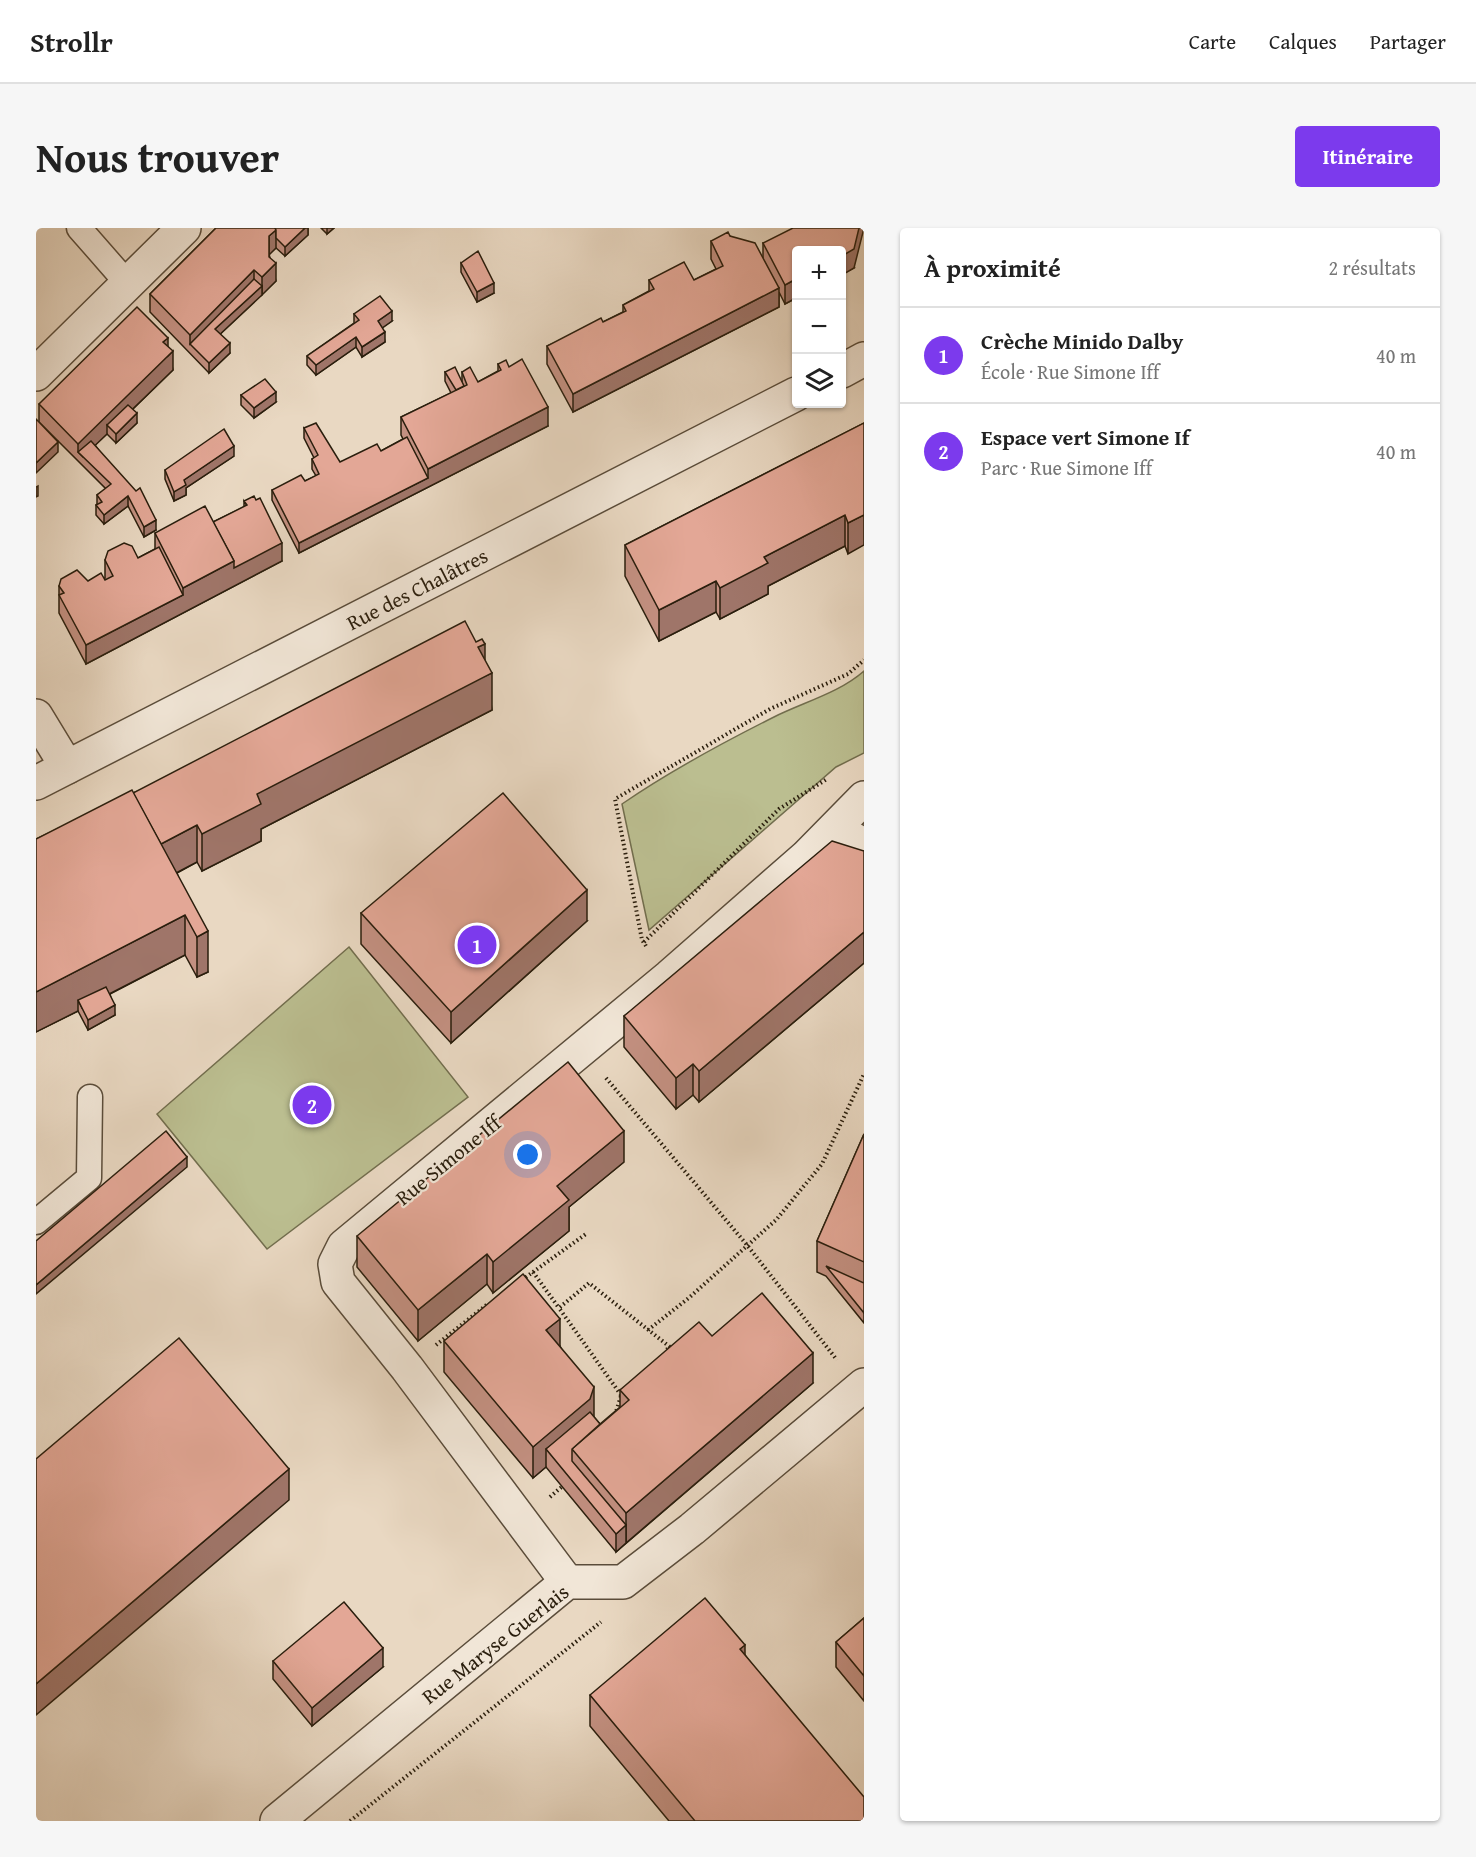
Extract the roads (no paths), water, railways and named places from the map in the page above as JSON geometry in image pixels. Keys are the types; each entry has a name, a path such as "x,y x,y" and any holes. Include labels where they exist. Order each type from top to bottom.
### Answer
{"street":[{"path":"36,374 184,228"},
{"path":"846,369 864,359"},
{"name":"Rue des Chalâtres","path":"36,783 792,396"},
{"path":"36,716 67,767"},
{"name":"Rue Simone Iff","path":"567,1582 407,1368 338,1282 335,1264 344,1246 669,977 836,829 864,798"},
{"path":"836,829 864,845"},
{"name":"Rue Maryse Guerlais","path":"277,1821 567,1582 623,1582 692,1529 862,1387"}],"lane":[{"path":"79,228 128,284"},
{"path":"36,1222 89,1178 90,1097"}],"place":[{"name":"Crèche Minido Dalby","path":"477,945"},
{"name":"Espace vert Simone If","path":"312,1105"}]}
